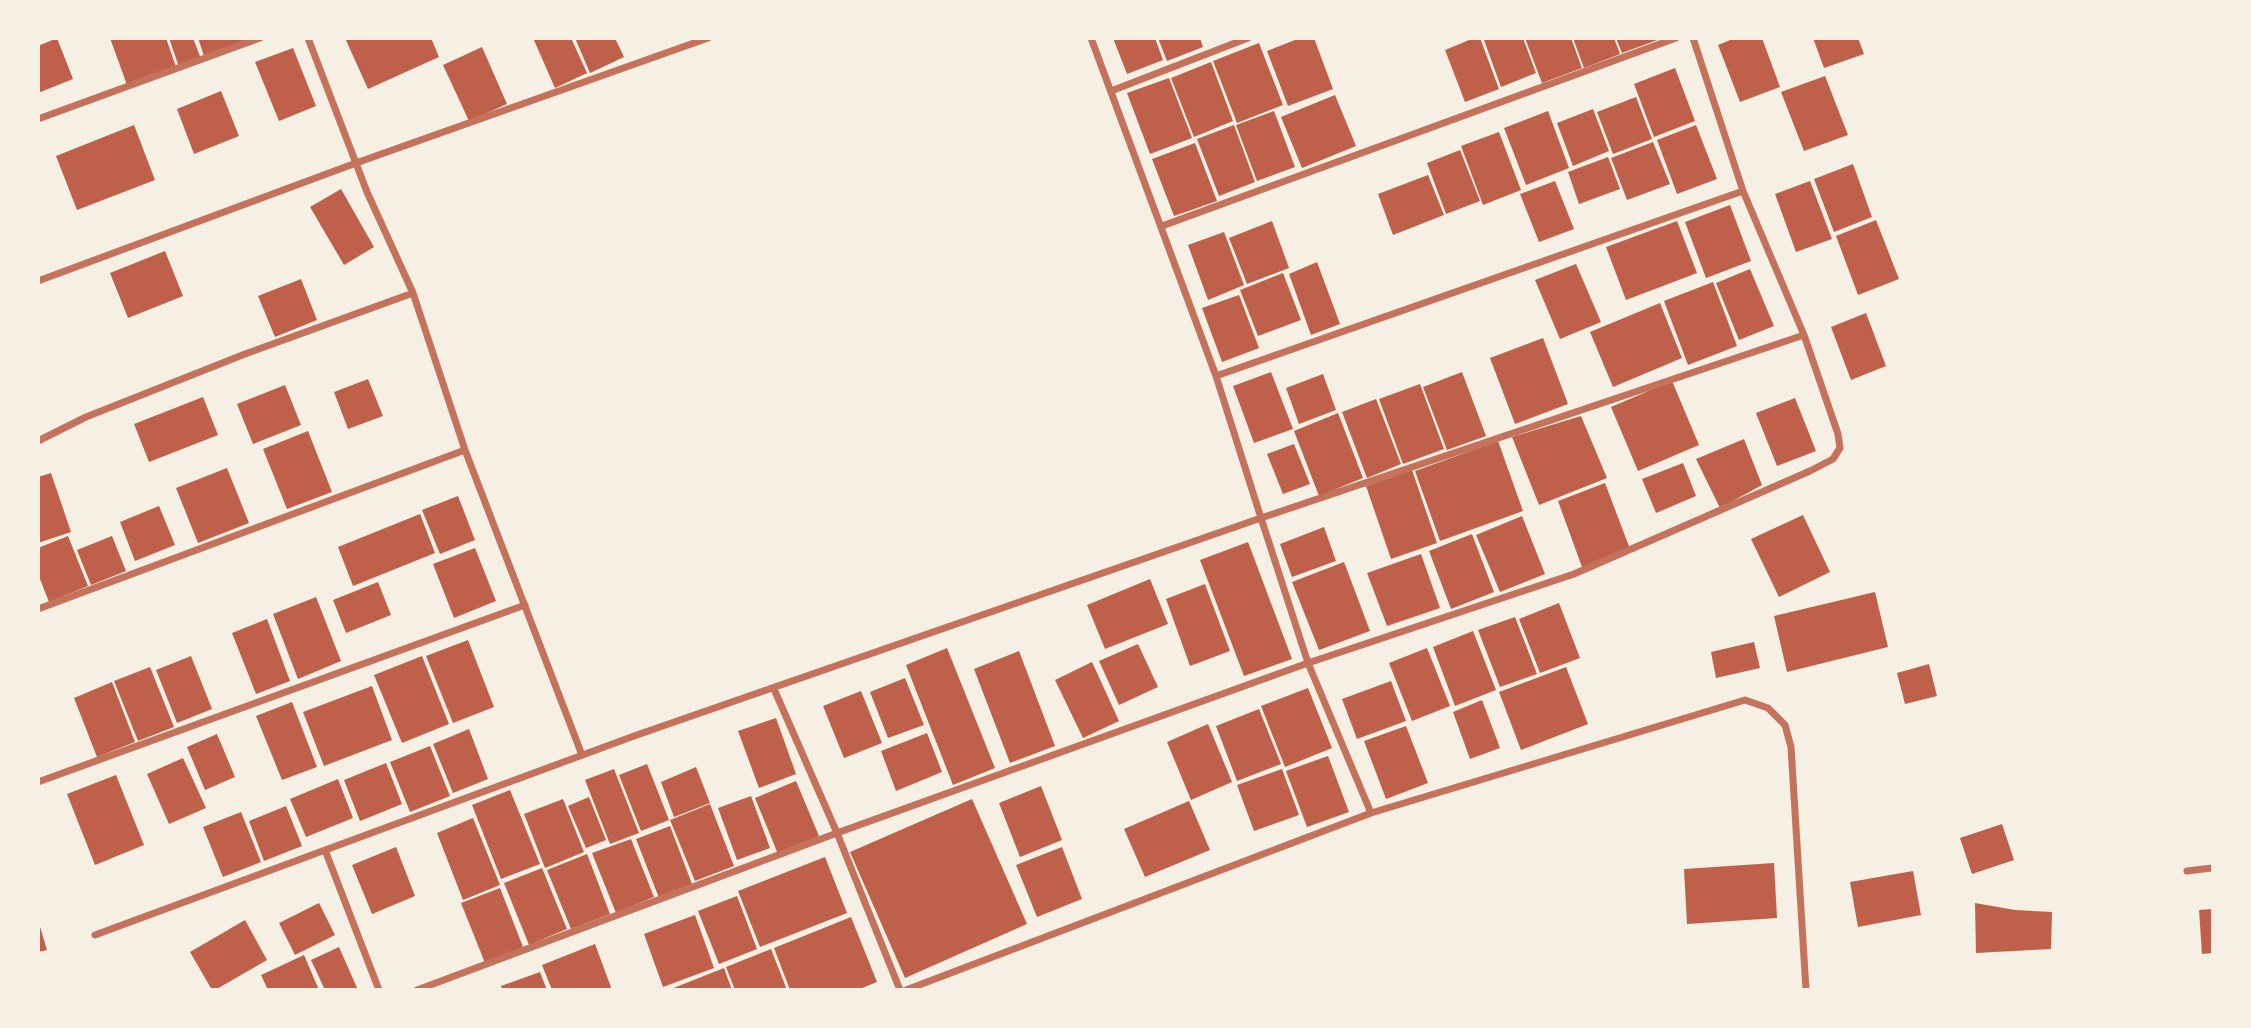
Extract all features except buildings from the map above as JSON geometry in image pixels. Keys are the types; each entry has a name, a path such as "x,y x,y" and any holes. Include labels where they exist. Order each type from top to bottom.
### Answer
{"street":[{"path":"38,119 260,38"},
{"path":"308,38 356,163 413,293 465,450 582,755"},
{"path":"38,281 356,163 708,38"},
{"path":"1091,38 1216,376 1308,663 1371,813"},
{"path":"1111,91 1248,38"},
{"path":"1162,226 1676,38"},
{"path":"417,989 837,832 1308,663 1574,573 1810,471 1833,458 1839,448 1838,434 1804,335 1743,191 1693,38"},
{"path":"1216,376 1743,191"},
{"path":"38,441 86,417 245,354 413,293"},
{"path":"95,935 582,755 1261,518 1804,335"},
{"path":"38,609 465,450"},
{"path":"38,782 525,605"},
{"path":"774,689 837,832 900,989"},
{"path":"906,989 1371,813 1745,700 1768,708 1785,725 1791,747 1806,989"},
{"path":"325,850 379,989"},
{"path":"2187,871 2213,868"}]}
